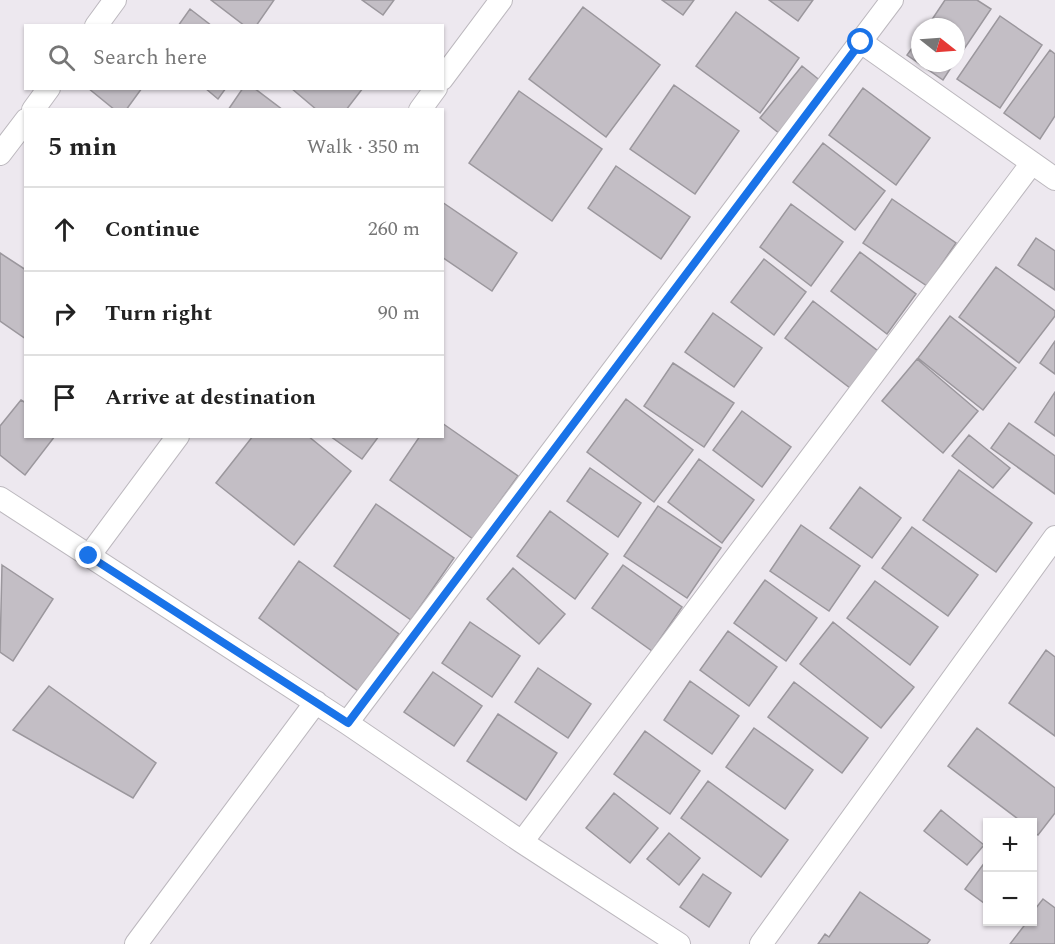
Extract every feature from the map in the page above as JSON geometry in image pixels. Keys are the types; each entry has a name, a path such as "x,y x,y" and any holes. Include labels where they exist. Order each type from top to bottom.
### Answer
{"street":[{"path":"97,24 115,0"},
{"path":"348,723 892,0"},
{"path":"444,76 491,4"},
{"path":"861,42 1055,179"},
{"path":"34,108 48,90"},
{"path":"421,108 435,90"},
{"path":"0,154 24,123"},
{"path":"522,842 1032,163"},
{"path":"89,556 177,438"},
{"path":"0,498 348,723 522,842 679,944"},
{"path":"761,944 1055,537"},
{"path":"136,944 150,929 316,702"}],"building":[{"path":"211,0 274,0 257,24 242,24"},
{"path":"362,0 394,0 383,15"},
{"path":"662,0 694,0 683,15"},
{"path":"769,0 813,0 798,21"},
{"path":"945,0 977,0 991,9 965,48 965,18 933,18"},
{"path":"583,7 660,65 606,137 529,79"},
{"path":"190,9 209,24 179,24"},
{"path":"736,12 799,58 760,113 696,66"},
{"path":"1000,16 1042,45 1000,108 957,79 962,72 965,72 965,67"},
{"path":"1050,50 1055,54 1055,116 1040,139 1004,113"},
{"path":"802,66 822,82 780,134 760,118"},
{"path":"931,72 948,72 943,80"},
{"path":"674,85 739,131 695,194 630,149"},
{"path":"863,88 930,138 896,185 829,135"},
{"path":"90,90 141,90 127,108 113,108"},
{"path":"207,90 225,90 218,99"},
{"path":"242,90 257,90 280,108 229,108"},
{"path":"293,90 361,90 348,108 315,108"},
{"path":"519,91 602,149 552,221 469,163"},
{"path":"823,143 885,191 855,230 793,182"},
{"path":"616,166 690,217 661,259 588,208"},
{"path":"892,199 956,243 927,286 863,243"},
{"path":"444,203 517,253 492,291 444,258"},
{"path":"791,204 843,242 811,286 760,247"},
{"path":"1036,238 1055,251 1055,290 1018,265"},
{"path":"860,252 916,294 887,334 831,291"},
{"path":"0,253 24,269 24,338 0,321"},
{"path":"764,259 806,292 774,335 731,302"},
{"path":"996,267 1055,311 1055,316 1019,363 959,317"},
{"path":"813,301 878,351 850,388 785,338"},
{"path":"713,313 762,348 734,387 685,352"},
{"path":"950,316 1016,368 983,410 918,358"},
{"path":"1055,341 1055,374 1040,363"},
{"path":"917,359 978,411 943,453 882,401"},
{"path":"673,363 734,403 704,447 644,406"},
{"path":"1055,392 1055,436 1035,422"},
{"path":"626,399 693,450 654,502 587,452"},
{"path":"21,400 24,402 24,438 53,438 25,475 0,455 0,426"},
{"path":"742,411 791,447 762,487 713,450"},
{"path":"1009,423 1055,456 1055,494 991,448"},
{"path":"444,424 518,476 473,539 390,480 419,438 444,438"},
{"path":"969,435 1010,468 993,488 952,456"},
{"path":"251,438 310,438 351,471 294,545 216,483"},
{"path":"333,438 378,438 362,459"},
{"path":"699,459 754,500 722,543 668,502"},
{"path":"590,468 641,503 618,537 567,501"},
{"path":"959,470 1032,523 996,572 923,520"},
{"path":"860,487 901,518 872,558 830,528"},
{"path":"376,504 454,558 411,620 334,566"},
{"path":"658,506 721,548 687,598 624,556"},
{"path":"550,511 608,554 575,599 517,556"},
{"path":"801,525 860,566 829,611 770,571"},
{"path":"912,527 978,575 948,616 882,568"},
{"path":"299,561 399,634 358,691 259,618"},
{"path":"2,565 53,599 13,661 0,652"},
{"path":"623,565 682,607 652,651 592,608"},
{"path":"513,568 565,614 539,644 487,599"},
{"path":"765,580 817,618 786,661 734,623"},
{"path":"875,581 938,627 910,665 847,618"},
{"path":"470,622 520,656 492,697 442,663"},
{"path":"833,622 914,687 881,728 800,664"},
{"path":"728,631 777,667 749,706 700,670"},
{"path":"1046,650 1055,657 1055,736 1009,703"},
{"path":"538,668 591,704 568,738 515,702"},
{"path":"433,672 482,706 454,746 404,712"},
{"path":"690,681 739,716 712,754 664,720"},
{"path":"794,682 868,738 842,773 768,717"},
{"path":"49,686 156,763 133,798 13,730"},
{"path":"498,714 557,753 526,800 467,761"},
{"path":"754,728 813,770 785,809 726,767"},
{"path":"977,728 1055,788 1055,813 1038,835 1037,818 1017,818 948,766"},
{"path":"645,731 700,771 670,814 614,774"},
{"path":"708,781 788,840 761,877 681,818"},
{"path":"614,793 658,828 630,863 586,828"},
{"path":"941,810 983,846 967,865 924,831"},
{"path":"669,833 700,858 679,885 647,859"},
{"path":"983,865 983,902 965,889"},
{"path":"703,874 731,893 709,927 680,907"},
{"path":"860,892 930,940 927,944 818,944 825,934 829,937"},
{"path":"1043,899 1055,908 1055,944 1010,944 1024,926 1037,926 1037,907"}],"route":[{"path":"89,556 348,723 861,42"}]}
